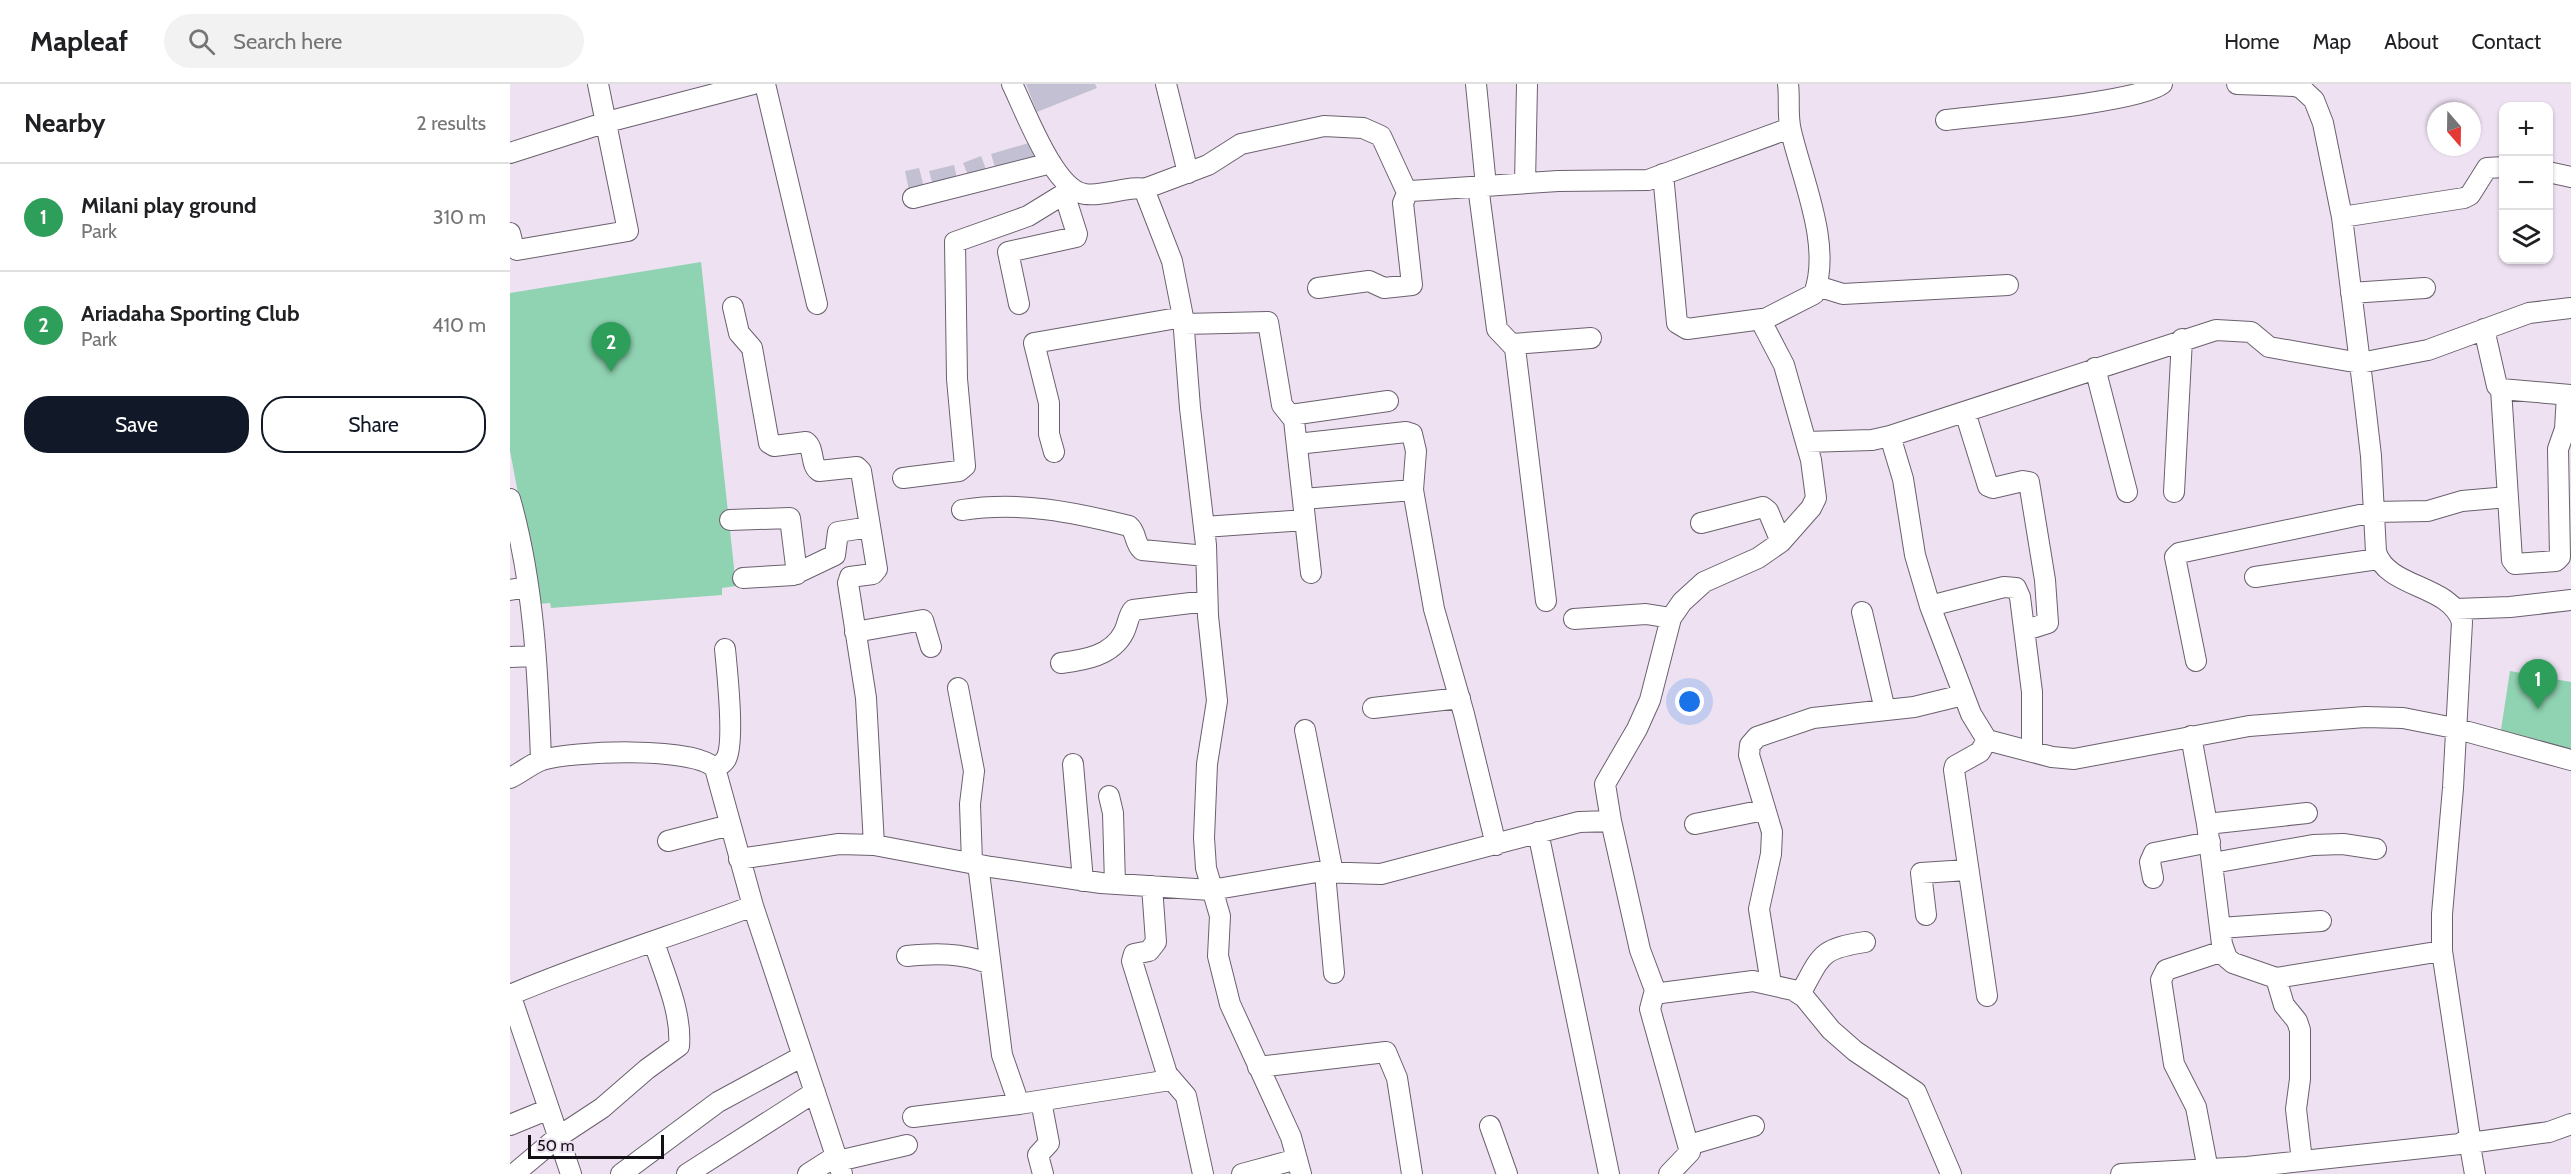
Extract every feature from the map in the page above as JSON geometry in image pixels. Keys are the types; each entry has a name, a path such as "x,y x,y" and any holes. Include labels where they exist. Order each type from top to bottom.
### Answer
{"street":[{"path":"510,232 513,245 517,250 628,231 598,84"},
{"path":"510,153 607,122 753,84"},
{"path":"765,84 817,304"},
{"path":"1012,84 1051,163 1068,191 1077,234 1076,237 1008,252 1019,304"},
{"path":"1166,84 1188,172"},
{"path":"1476,84 1482,186 1499,334 1513,344 1591,338"},
{"path":"1525,183 1527,84"},
{"path":"1663,174 1677,323 1687,328 1762,319 1814,294 1820,277 1813,205 1790,128 1788,84"},
{"path":"1946,120 2113,99 2152,90 2162,84"},
{"path":"2237,84 2294,86 2307,92 2323,123 2342,217 2371,456 2378,559 2391,571 2456,609 2510,607 2571,600"},
{"path":"903,478 959,471 965,466 957,379 955,242 1028,216 1068,191 1099,195 1144,189 1208,165 1241,144 1324,126 1363,128 1381,136 1408,190 1403,203 1412,285 1384,288 1369,281 1318,288"},
{"path":"1408,190 1525,183 1648,180 1790,128"},
{"path":"913,198 1051,163"},
{"path":"2342,217 2464,198 2470,195 2487,168 2499,167"},
{"path":"2553,173 2571,177"},
{"path":"1144,189 1172,261 1184,321 1190,408 1204,527 1217,701 1206,774 1205,851 1211,890 1220,916 1218,956 1230,1004 1278,1106 1299,1166 1242,1174"},
{"path":"1817,285 1843,294 2008,285"},
{"path":"2351,293 2425,288"},
{"path":"733,307 740,333 752,348 769,443 774,446 809,443 815,468 819,471 860,468 877,569 873,574 849,579 869,735 874,844"},
{"path":"1806,442 1872,440 1890,436 2182,339 2220,329 2251,332 2269,347 2360,363 2410,355 2529,313 2571,308"},
{"path":"1669,1174 1690,1152 1689,1145 1654,1027 1650,1009 1655,990 1640,950 1605,784 1637,729 1650,700 1671,618 1682,602 1704,582 1758,558 1781,542 1811,508 1816,498 1812,460 1784,365 1762,319"},
{"path":"1054,452 1049,434 1049,403 1034,344 1184,321 1268,322 1282,405 1291,415 1297,444 1311,573"},
{"path":"2484,329 2494,381 2501,389 2513,564 2556,561 2560,557 2565,489 2564,461 2558,443 2568,429 2569,395 2501,389"},
{"path":"2174,492 2182,339"},
{"path":"1513,344 1546,601"},
{"path":"2095,368 2114,434 2127,492"},
{"path":"1291,415 1388,401"},
{"path":"1965,412 1988,486 1993,488 2023,481 2029,482 2045,580 2048,623 2026,630"},
{"path":"1297,444 1409,433 1416,451 1413,490 1434,609 1460,698 1496,845"},
{"path":"1890,436 1903,479 1915,555 1930,606 1971,714 1987,740 2052,757 2081,759 2249,726 2365,717 2403,718 2454,728 2571,760"},
{"path":"1303,499 1413,490"},
{"path":"2196,661 2177,554 2374,512 2428,511 2462,501 2508,497"},
{"path":"510,499 519,531 519,588 535,656 542,760"},
{"path":"962,510 996,507 1057,508 1129,526 1133,530 1136,545 1142,550 1206,556"},
{"path":"1701,523 1763,507 1781,542"},
{"path":"730,520 790,518 797,574"},
{"path":"1204,527 1305,520"},
{"path":"742,578 797,574 835,555 838,532 870,527"},
{"path":"2255,577 2378,559"},
{"path":"1930,606 2013,586 2020,597 2026,630 2032,692 2032,751"},
{"path":"1061,663 1091,658 1104,652 1122,636 1133,610 1208,601"},
{"path":"2456,609 2462,627 2454,728 2453,788 2442,914 2442,951 2475,1174"},
{"path":"1862,612 1886,710"},
{"path":"1574,619 1646,614 1671,618"},
{"path":"855,632 923,620 931,647"},
{"path":"715,768 724,762 728,752 729,687 725,649"},
{"path":"510,657 535,656"},
{"path":"958,688 974,771 970,804 988,963 1002,1055 1019,1104"},
{"path":"1771,984 1759,909 1772,845 1772,832 1749,755 1754,740 1813,718 1914,707 1963,695"},
{"path":"1373,708 1460,698"},
{"path":"1305,729 1329,873 1334,973"},
{"path":"2191,736 2209,833 2223,951 2227,958 2239,966 2276,978 2442,951"},
{"path":"1987,740 1980,752 1954,769 1987,996"},
{"path":"510,778 542,760 569,756 664,753 705,761 715,768 753,906 839,1164"},
{"path":"1073,764 1083,881"},
{"path":"1109,796 1113,813 1115,884"},
{"path":"1695,824 1764,810"},
{"path":"2153,878 2150,862 2154,853 2209,833 2307,813"},
{"path":"739,859 838,844 874,844 975,864 1083,881 1211,890 1329,873 1381,874 1580,822 1611,821"},
{"path":"668,841 730,825"},
{"path":"1538,832 1609,1174"},
{"path":"2213,863 2325,844 2376,849"},
{"path":"1926,915 1921,873 1967,870"},
{"path":"1152,886 1156,942 1149,951 1134,954 1132,961 1170,1080 1186,1096 1203,1174"},
{"path":"571,1174 510,994 586,963 654,942 753,906"},
{"path":"2220,928 2320,921"},
{"path":"514,1174 558,1137 602,1108 647,1069 679,1046 680,1034 676,1013 654,942"},
{"path":"1800,994 1827,951 1835,947 1865,942"},
{"path":"2213,1171 2196,1107 2174,1064 2161,980 2166,970 2223,951"},
{"path":"907,956 948,954 971,956 988,963"},
{"path":"2276,978 2284,1005 2297,1021 2300,1030 2300,1079 2296,1109 2302,1161"},
{"path":"1655,990 1661,993 1753,981 1793,990 1800,994 1832,1030 1855,1051 1916,1092 1951,1174"},
{"path":"1258,1067 1386,1052 1397,1078 1412,1174"},
{"path":"621,1174 718,1102 803,1056"},
{"path":"913,1117 1041,1101 1170,1080"},
{"path":"687,1174 815,1092"},
{"path":"1041,1101 1049,1143 1038,1155 1042,1174"},
{"path":"510,1125 549,1109"},
{"path":"1490,1126 1507,1174"},
{"path":"1689,1145 1754,1126"},
{"path":"2121,1174 2213,1171 2302,1161 2326,1166 2470,1141 2568,1129"},
{"path":"808,1174 906,1145"}],"green space":[{"path":"701,262 736,586 722,588 722,595 551,608 550,603 539,604 510,451 510,293"},
{"path":"2510,671 2571,682 2571,756 2500,736"}],"building":[{"path":"1026,84 1095,84 1097,88 1037,112"},
{"path":"1032,142 1036,158 996,170 991,154"},
{"path":"981,156 987,172 970,180 963,163"},
{"path":"954,165 958,183 934,189 929,171"},
{"path":"919,168 925,191 910,195 905,171"}],"place":[{"name":"Ariadaha Sporting Club","path":"611,372"},
{"name":"Milani play ground","path":"2538,709"}]}
